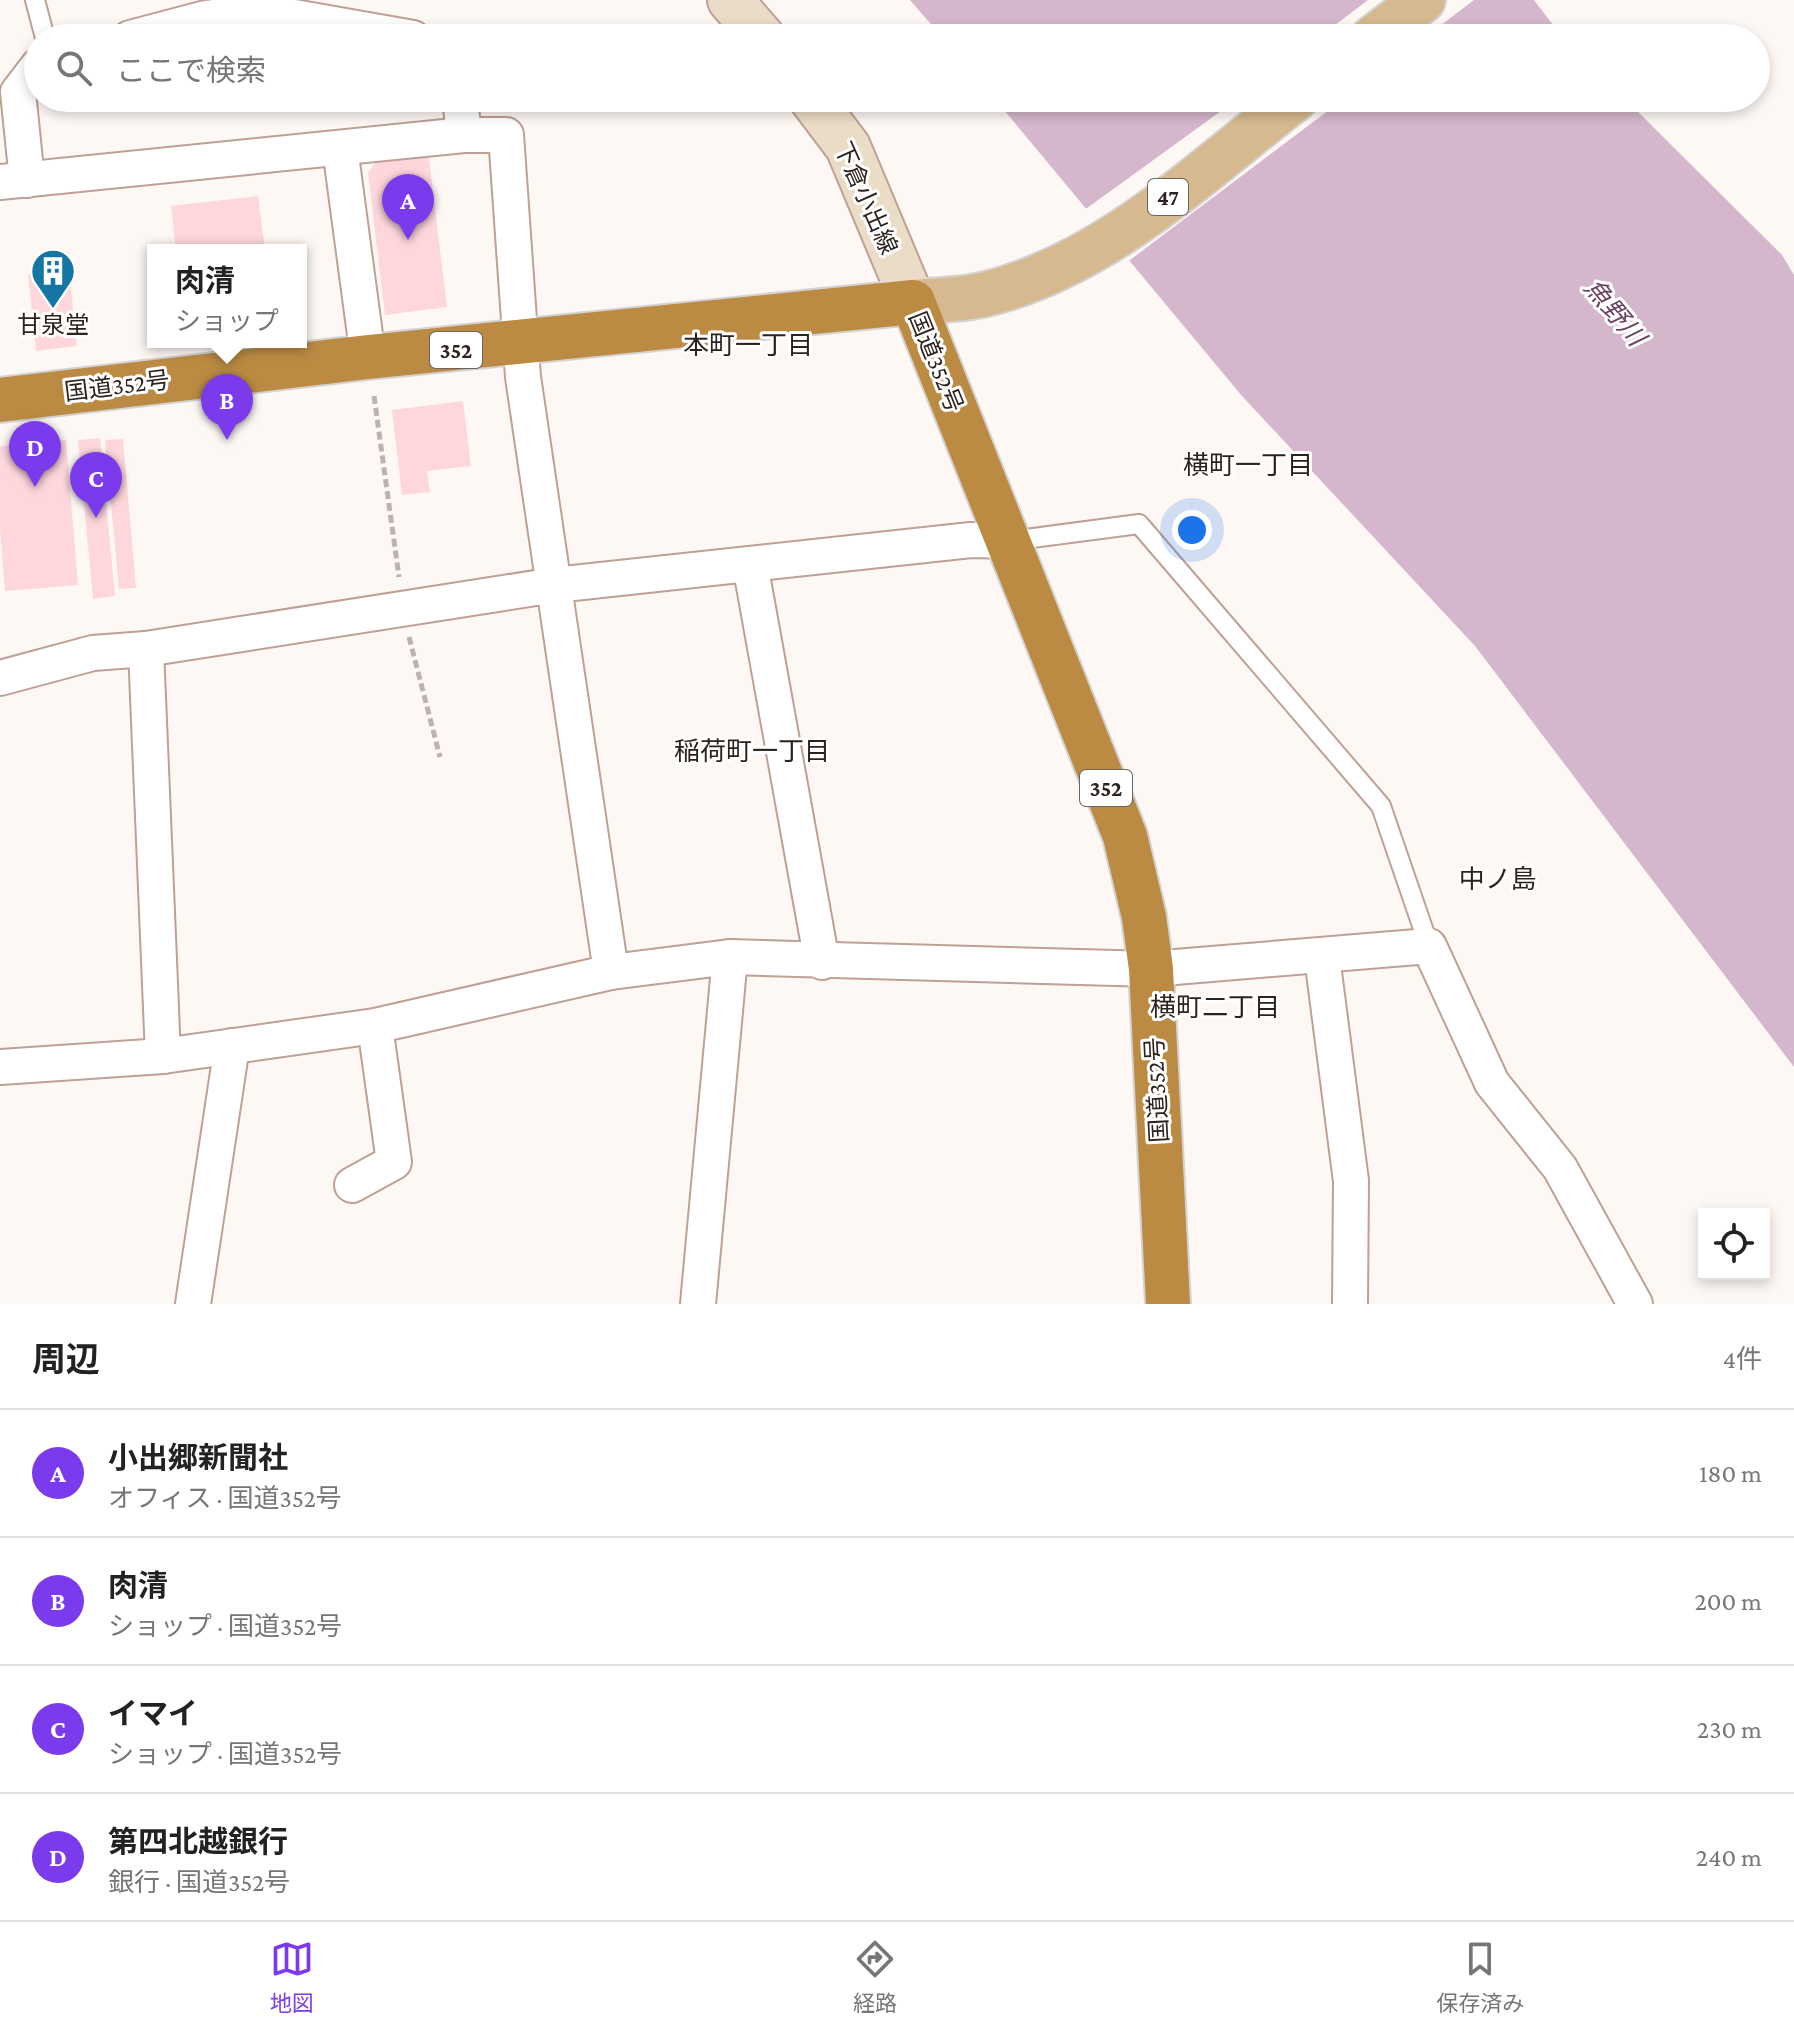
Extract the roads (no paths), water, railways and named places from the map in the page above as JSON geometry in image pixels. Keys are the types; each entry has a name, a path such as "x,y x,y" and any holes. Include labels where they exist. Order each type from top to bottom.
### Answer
{"highway":[{"name":"国道352号","path":"0,400 371,376 520,344 913,302 1125,836 1144,917 1151,969 1168,1304"}],"main road":[{"path":"730,0 751,24"},
{"path":"1391,24 1423,0"},
{"name":"下倉小出線","path":"822,112 848,147 913,302"},
{"name":"47","path":"913,302 985,294 1030,279 1103,243 1277,112"}],"street":[{"path":"183,24 261,5 349,24"},
{"path":"24,84 18,92 14,181 464,135 506,135 520,344 611,972"},
{"path":"462,112 464,135"},
{"path":"340,148 371,376"},
{"path":"0,678 93,653 146,649 555,585 971,540 1010,541"},
{"path":"750,564 822,962"},
{"path":"146,649 163,1056"},
{"path":"0,1067 163,1056 375,1026 611,972 730,957 1151,969 1429,946 1492,1083 1560,1168 1635,1304"},
{"path":"698,1304 730,957"},
{"path":"1322,957 1351,1181 1350,1304"},
{"path":"352,1185 394,1162 375,1026"},
{"path":"193,1304 232,1046"}],"lane":[{"path":"35,0 41,24"},
{"path":"1010,541 1139,524 1381,806 1429,946"}],"water":[{"path":"910,0 1534,0 1552,24 931,24"},
{"name":"魚野川","path":"1006,112 1638,112 1782,255 1794,275 1794,1067 1475,646 1242,396"}],"place":[{"name":"小出郷新聞社","path":"408,240"},
{"name":"甘泉堂","path":"53,310"},
{"name":"肉清","path":"227,440"},
{"name":"第四北越銀行","path":"35,487"},
{"name":"イマイ","path":"96,518"}],"district":[{"name":"本町一丁目","path":"748,345"},
{"name":"横町一丁目","path":"1248,465"},
{"name":"稲荷町一丁目","path":"752,751"},
{"name":"中ノ島","path":"1498,879"},
{"name":"横町二丁目","path":"1215,1007"}]}
